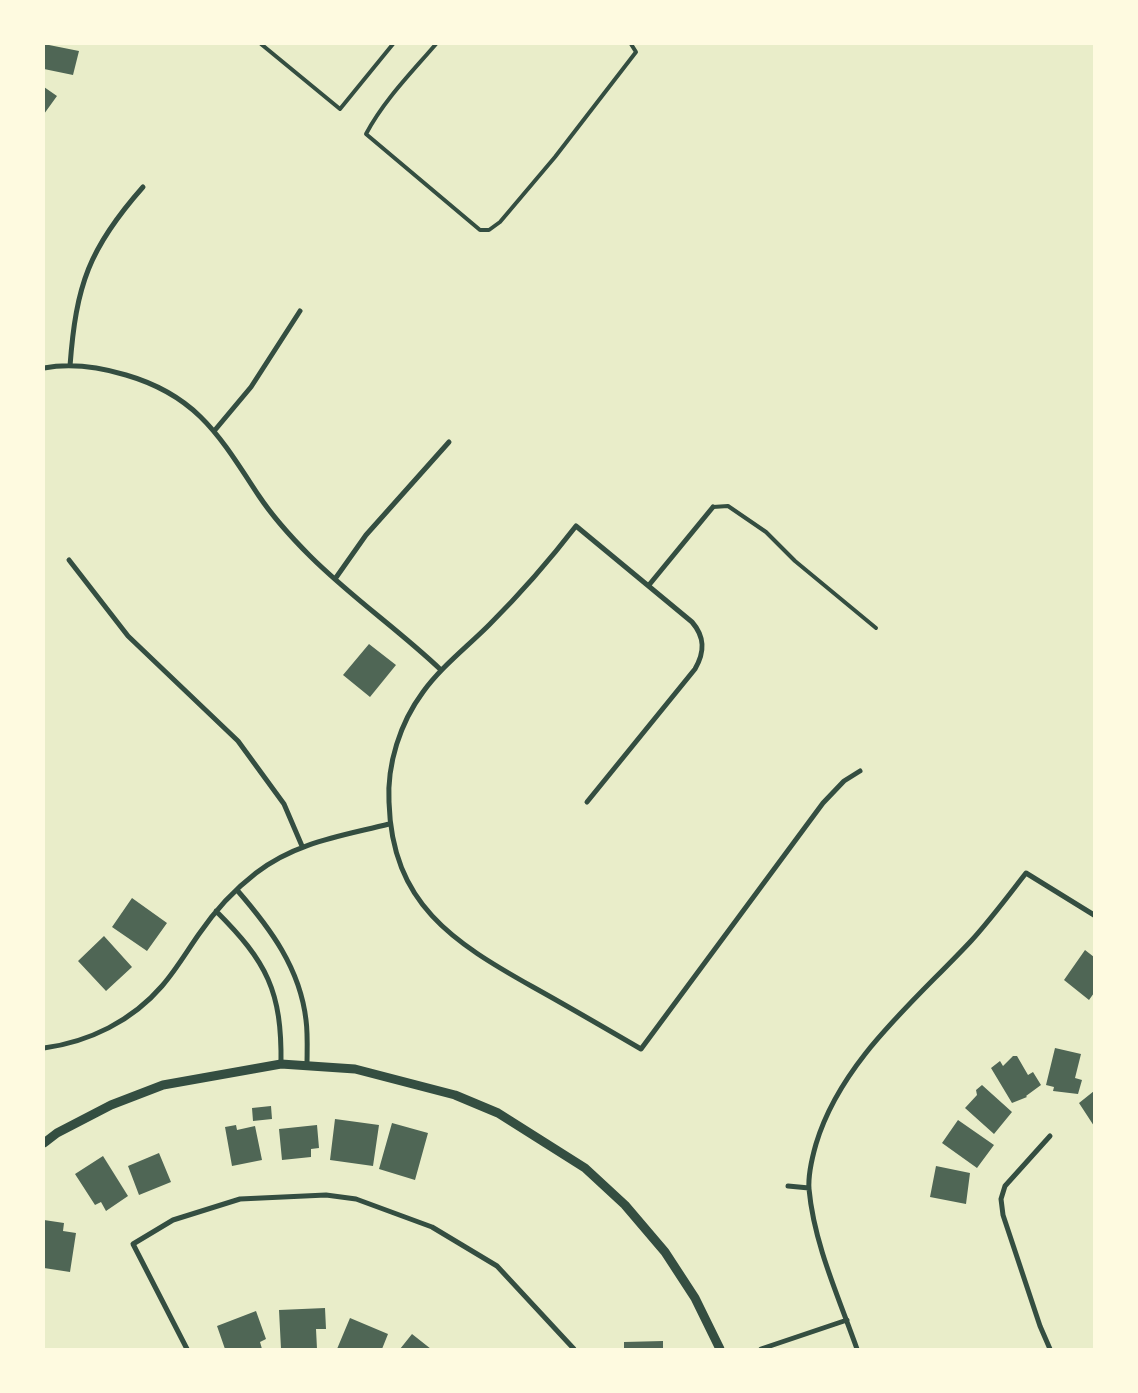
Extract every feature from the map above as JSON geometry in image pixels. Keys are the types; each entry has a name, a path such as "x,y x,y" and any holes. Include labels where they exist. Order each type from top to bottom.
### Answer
{"street":[{"path":"70,366 79,295 89,265 108,230 143,187"},
{"path":"215,430 256,380 300,311"},
{"path":"44,368 70,366 104,369 140,379 168,392 192,408 215,430 260,497 310,557 409,639 441,670"},
{"path":"335,578 372,528 449,442"},
{"path":"649,585 713,507"},
{"path":"587,802 695,670 701,660 703,647 702,636 692,622 576,526 510,604 441,670 422,693 398,740 388,784 389,824 401,868 424,907 439,925 457,941 491,963 641,1049 823,803 844,781 860,771"},
{"path":"69,560 128,636 238,741 284,804 302,846"},
{"path":"44,1048 82,1040 114,1026 139,1007 162,987 216,911 255,873 302,846 389,824"},
{"path":"857,1349 822,1246 809,1188 813,1157 822,1125 834,1100 850,1076 895,1020 992,918 1026,873 1093,912"},
{"path":"237,890 274,936 296,979 306,1022 307,1066"},
{"path":"216,911 240,935 258,958 269,980 279,1020 280,1064"},
{"path":"44,1143 57,1133 111,1105 164,1085 280,1064 354,1069 455,1095 498,1113 585,1168 625,1205 665,1252 695,1298 720,1349"},
{"path":"1050,1136 1005,1186 1001,1199 1006,1225 1040,1326 1050,1349"},
{"path":"788,1186 809,1188"},
{"path":"187,1349 132,1244 173,1220 240,1199 326,1195 356,1200 432,1227 497,1266 574,1349"},
{"path":"761,1349 847,1320"}],"lane":[{"path":"261,44 340,109 393,44"},
{"path":"436,44 384,106 366,134 480,230 489,230 500,222 555,156 636,52 631,44"},
{"path":"713,507 728,506 766,532 796,561 876,628"}],"building":[{"path":"44,44 79,51 73,75 44,69"},
{"path":"44,87 57,96 44,114"},
{"path":"369,644 396,665 370,697 343,675"},
{"path":"132,898 167,923 147,951 112,927"},
{"path":"104,936 132,967 106,991 78,961"},
{"path":"1085,950 1094,957 1094,993 1089,1000 1064,980"},
{"path":"1055,1048 1081,1054 1075,1078 1082,1080 1078,1094 1053,1091 1054,1087 1046,1085"},
{"path":"1013,1056 1017,1056 1028,1075 1033,1072 1041,1085 1027,1097 1012,1103 991,1068 1000,1061 1003,1066"},
{"path":"982,1085 1012,1112 994,1134 965,1108 977,1095 976,1090"},
{"path":"1094,1091 1094,1126 1079,1103"},
{"path":"271,1106 272,1119 253,1121 252,1108"},
{"path":"335,1119 379,1125 373,1166 330,1160"},
{"path":"958,1120 994,1145 977,1168 942,1143"},
{"path":"392,1123 428,1133 415,1180 379,1169"},
{"path":"236,1125 237,1130 255,1126 262,1160 232,1166 225,1127"},
{"path":"317,1125 319,1148 311,1149 311,1157 282,1160 279,1129"},
{"path":"159,1153 171,1182 139,1195 128,1166"},
{"path":"103,1156 128,1196 106,1211 101,1202 95,1205 75,1174"},
{"path":"936,1166 970,1173 966,1204 930,1197"},
{"path":"44,1220 64,1223 63,1231 76,1233 70,1272 44,1268"},
{"path":"325,1308 326,1329 316,1329 317,1349 281,1349 279,1310"},
{"path":"256,1311 266,1339 260,1342 262,1349 225,1349 217,1326"},
{"path":"350,1318 388,1334 382,1349 337,1349"},
{"path":"412,1334 431,1349 400,1349"},
{"path":"663,1341 663,1349 624,1349 624,1342"}]}
